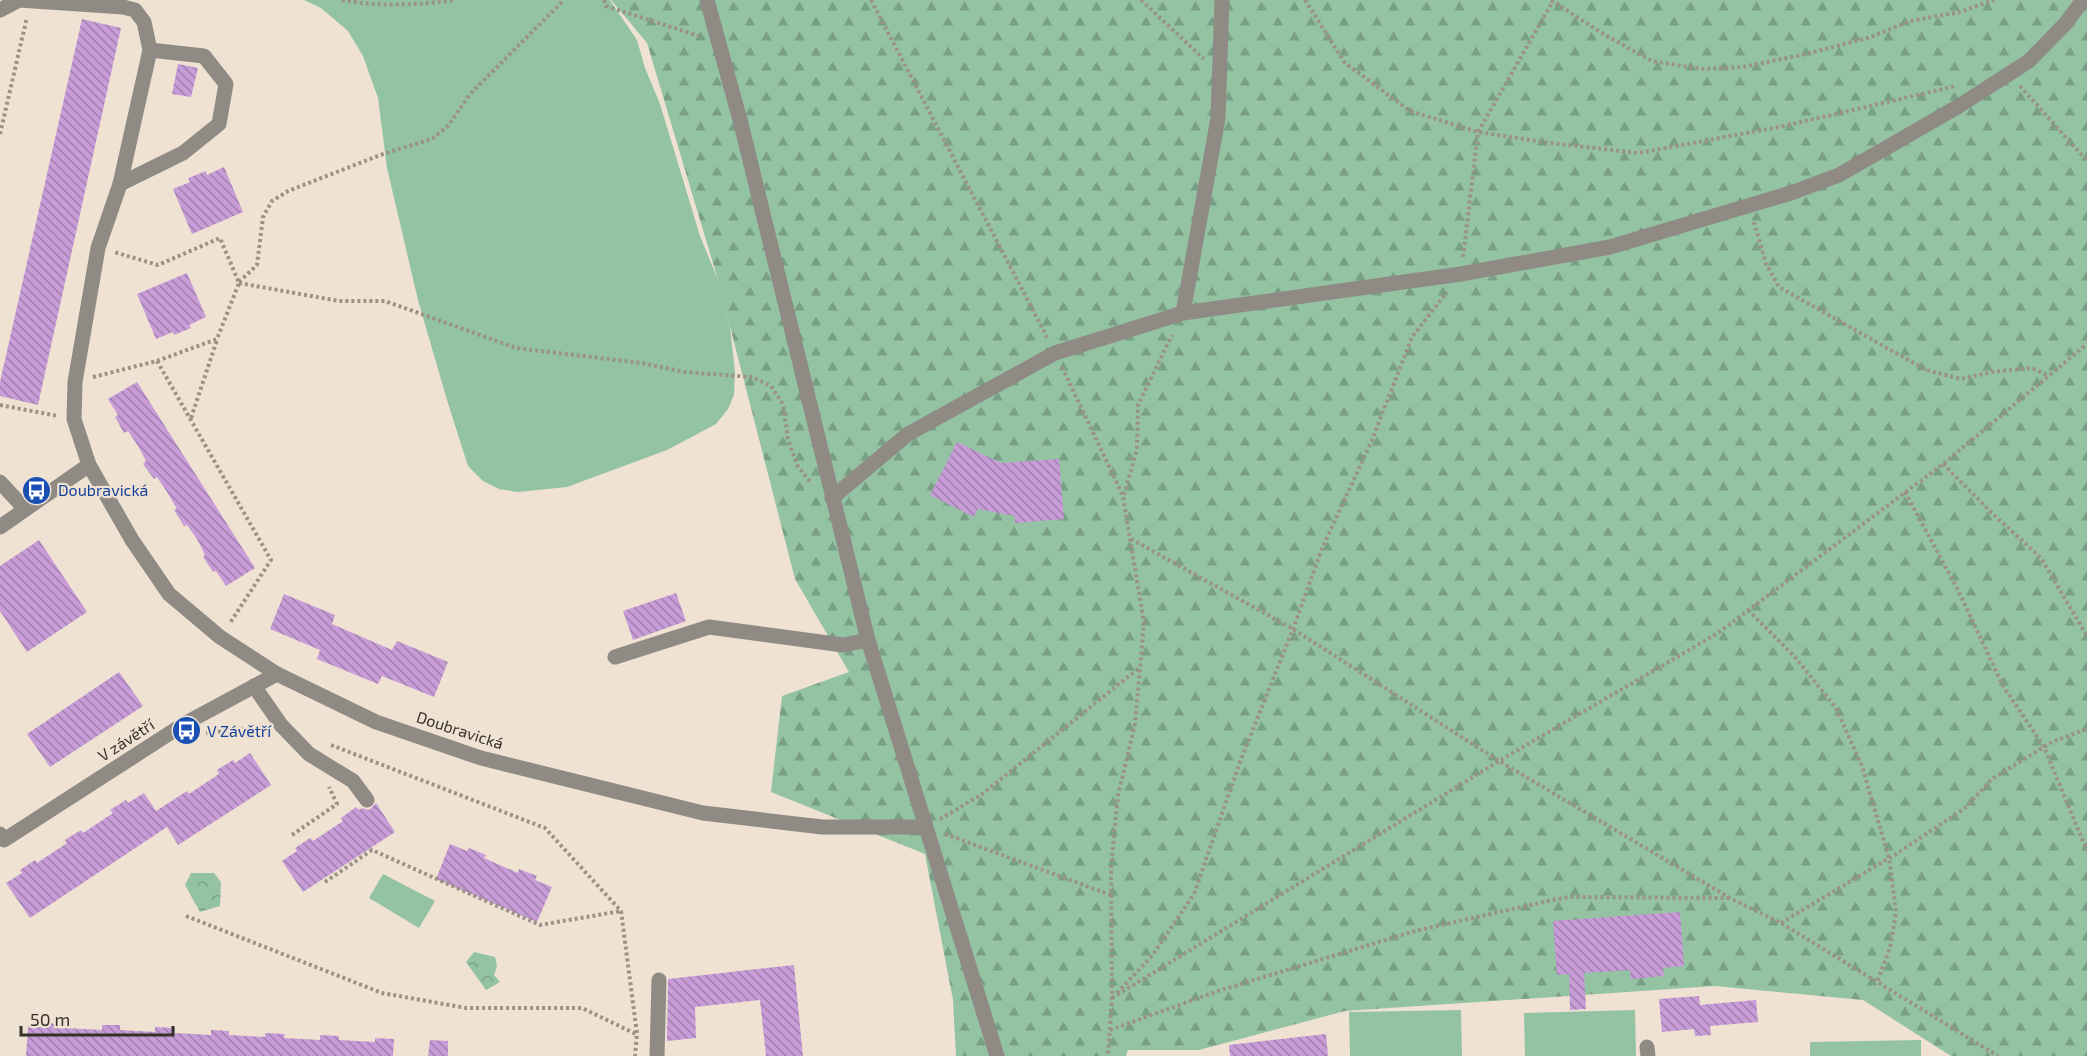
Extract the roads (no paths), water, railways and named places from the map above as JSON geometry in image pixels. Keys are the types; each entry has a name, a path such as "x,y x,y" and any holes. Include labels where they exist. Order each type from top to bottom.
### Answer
{"street":[{"path":"707,0 740,120 868,640 997,1056"},
{"path":"1183,313 1218,118 1222,0"},
{"path":"832,498 908,434 1055,353 1183,313 1461,274 1610,247 1750,206 1839,175 1959,106 2029,61 2066,23 2083,0"},
{"path":"0,10 24,6 123,7 135,10 144,22 150,50 204,56 226,84 219,124 183,153 120,184"},
{"name":"Doubravická","path":"150,50 120,184 98,248 75,382 74,419 89,465 132,540 169,594 220,637 277,674 376,722 481,758 703,813 822,827 926,827"},
{"path":"0,526 89,465"},
{"path":"0,482 25,509"},
{"path":"615,657 709,627 843,645 868,640"},
{"name":"V závětří","path":"0,834 4,840 189,722 277,674"},
{"path":"254,686 281,726 309,754 353,781 367,800"},
{"path":"657,1056 659,980"}],"place":[{"name":"Doubravická","path":"37,490"},
{"name":"V Závětří","path":"186,731"}]}
